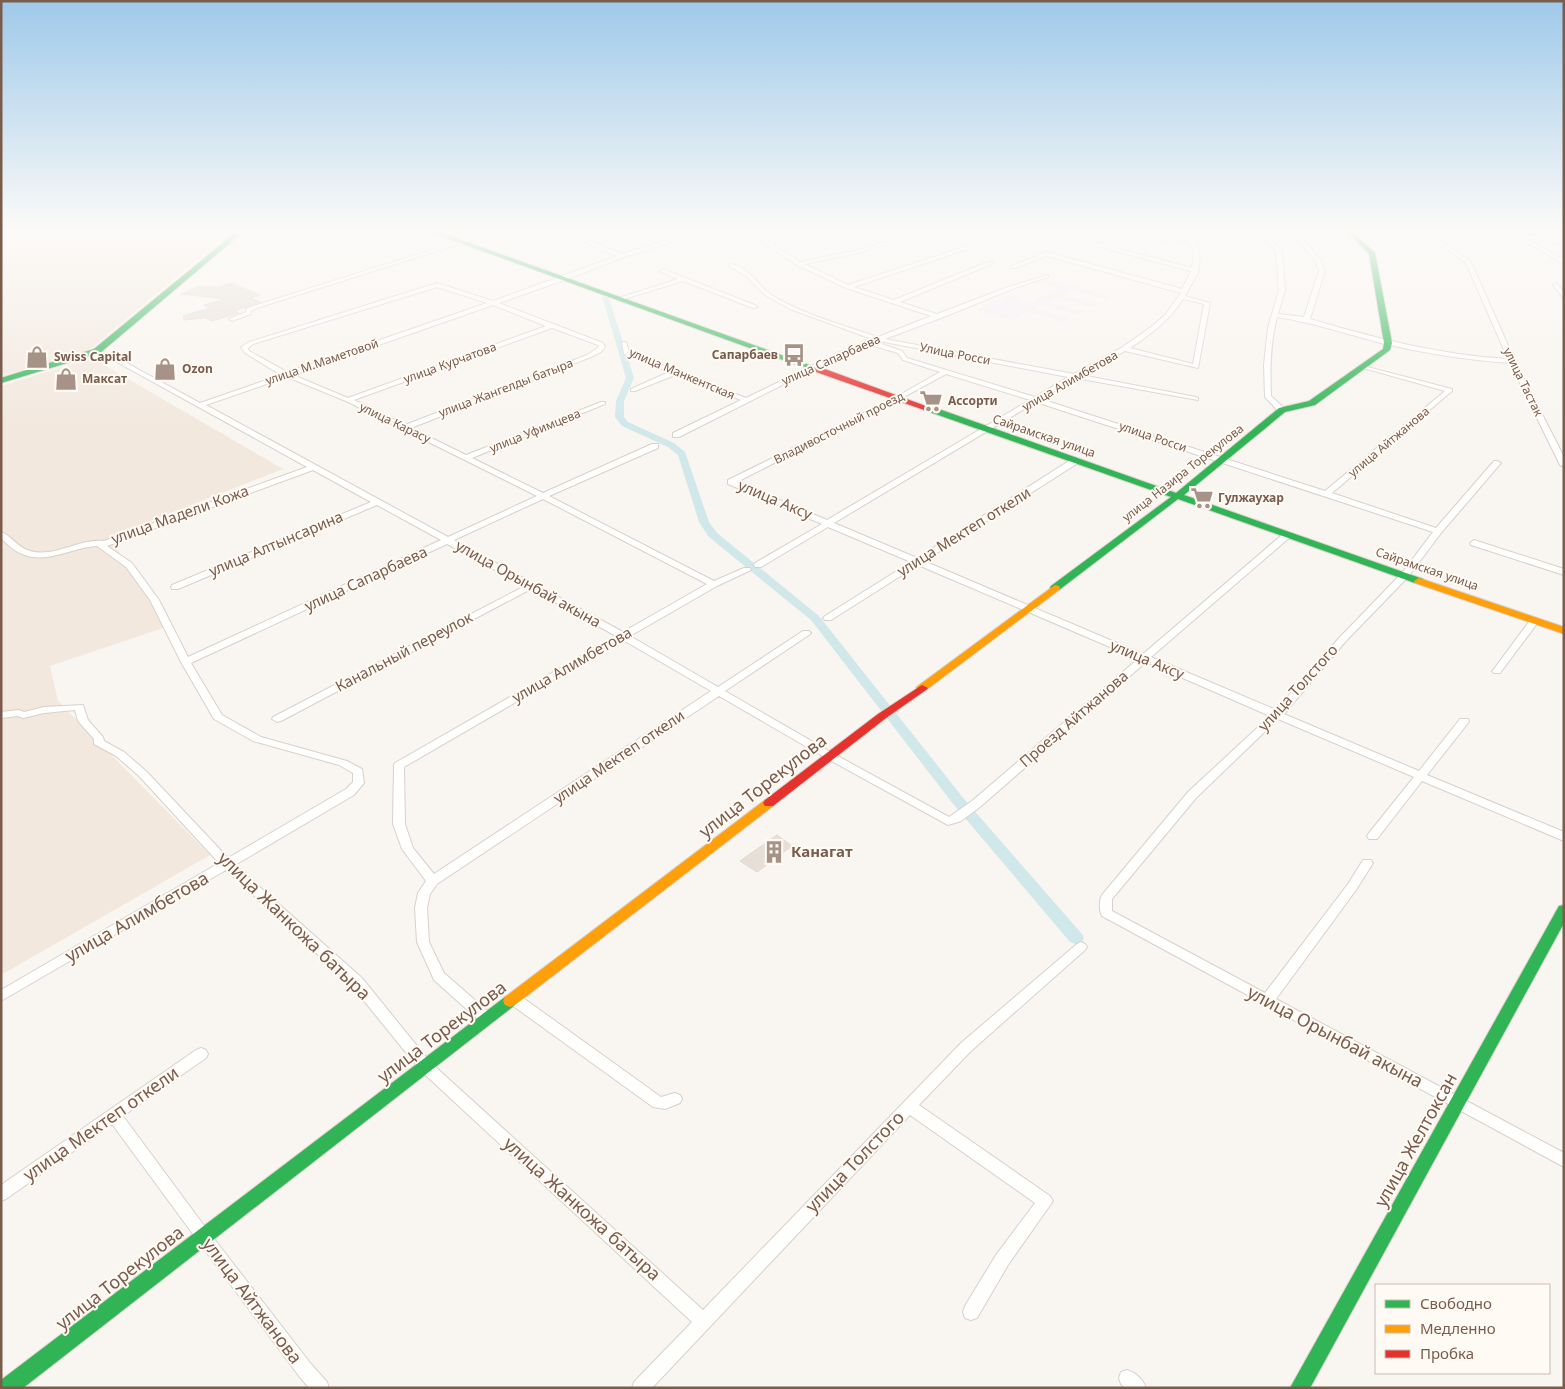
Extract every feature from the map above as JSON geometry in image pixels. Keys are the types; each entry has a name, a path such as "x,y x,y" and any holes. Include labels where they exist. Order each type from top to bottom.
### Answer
{"main road":[{"path":"1,381 96,350 161,297"},
{"name":"Сайрамская улица","path":"613,297 1286,536 1405,575 1564,631"},
{"path":"1282,410 1312,404 1386,350 1388,343 1380,297"},
{"name":"улица Назира Торекулова","path":"900,706 1223,461 1282,410"},
{"name":"улица Торекулова","path":"4,1387 882,716 900,706"},
{"name":"улица Желтоксан","path":"1299,1388 1564,910"}],"street":[{"path":"232,319 249,313 248,310 255,307 288,297"},
{"name":"улица Карасу","path":"396,297 251,343 244,347 244,350 286,374 348,400 543,496 714,584"},
{"name":"улица Карасу","path":"474,297 492,303"},
{"name":"улица М.Маметовой","path":"200,405 510,297"},
{"path":"619,299 626,297"},
{"path":"728,297 755,307"},
{"name":"Улица Росси","path":"772,297 792,308 878,339 1073,377 1196,398"},
{"path":"874,297 939,317"},
{"path":"892,303 907,297"},
{"name":"улица Сапарбаева","path":"676,435 811,367 868,342 989,297"},
{"name":"улица Алимбетова","path":"758,565 1073,377 1125,349 1166,319 1182,297"},
{"path":"1125,349 1196,367 1207,303 1191,297"},
{"path":"1280,297 1271,328 1267,365 1268,397 1282,410"},
{"path":"1307,319 1314,297"},
{"name":"улица Тастак","path":"1483,297 1512,361 1564,465"},
{"path":"492,303 551,326"},
{"path":"1275,316 1307,319 1388,343 1462,357 1512,361"},
{"name":"улица Жангелды батыра","path":"404,428 599,352 602,347 601,344 551,326"},
{"name":"улица Курчатова","path":"348,400 551,326"},
{"name":"улица Росси","path":"868,342 900,352 905,359 1037,400 1438,531"},
{"name":"улица Манкентская","path":"624,343 626,353 746,400"},
{"name":"улица Орынбай акына","path":"96,350 623,636 944,820 957,818"},
{"name":"улица Айтжанова","path":"1327,494 1450,390 1362,366"},
{"name":"Владивосточный проезд","path":"730,482 898,398 946,371"},
{"path":"633,390 676,372"},
{"name":"улица Уфимцева","path":"466,458 603,403"},
{"name":"улица Сапарбаева","path":"186,662 655,446"},
{"name":"улица Мектеп откели","path":"828,618 1074,461"},
{"name":"улица Толстого","path":"1106,913 1106,898 1192,795 1276,716 1343,639 1405,575 1438,531 1497,462"},
{"name":"улица Мадели Кожа","path":"314,467 132,535 102,543 102,546 129,565 154,600 186,662 218,717 257,739 343,763 358,771 359,783 350,792"},
{"name":"улица Аксу","path":"730,482 1564,838"},
{"name":"улица Алтынсарина","path":"175,587 377,502"},
{"path":"1,534 24,552 32,554 56,552 90,543 102,543"},
{"name":"Проезд Айтжанова","path":"957,818 976,804 1286,536"},
{"path":"1474,543 1564,572"},
{"name":"улица Алимбетова","path":"433,881 408,848 399,824 399,765 714,584 747,570"},
{"name":"Канальный переулок","path":"277,719 531,586"},
{"path":"1497,671 1534,621"},
{"name":"улица Мектеп откели","path":"433,881 806,633"},
{"name":"улица Жанкожа батыра","path":"1,715 19,712 23,715 44,710 79,707 83,721 99,739 98,742 120,754 143,774 228,865 357,982 426,1066 703,1321"},
{"path":"1373,836 1464,722"},
{"name":"улица Алимбетова","path":"1,996 350,792"},
{"path":"1267,1000 1352,887 1366,863"},
{"path":"433,881 424,893 421,908 422,942 439,976 487,1019"},
{"name":"улица Орынбай акына","path":"1106,913 1564,1161"},
{"name":"улица Толстого","path":"640,1388 966,1047 1082,947"},
{"path":"514,999 658,1103 665,1103 675,1099"},
{"name":"улица Мектеп откели","path":"1,1194 201,1054"},
{"path":"908,1106 1045,1201 1002,1260 972,1312"},
{"name":"улица Айтжанова","path":"114,1114 203,1236 305,1370 321,1388"}],"shaded area":[{"path":"1,297 153,297 89,350 1,376"},
{"path":"1004,297 1021,298 1017,301 1028,304 1042,297 1071,297 1097,304 1091,307 1057,298 1049,302 1082,311 1077,314 1042,305 1035,308 1069,318 1062,322 1028,312 1013,320 977,310"},
{"path":"92,358 283,469 109,537 166,627 50,666 58,701 210,855 1,975 1,386"}],"building":[{"path":"206,297 255,297 251,298 260,302 235,311 239,313 212,321 205,318 184,320 183,316 210,308 204,305 225,299"},
{"name":"Канагат","path":"777,835 792,846 757,872 740,861"}],"waterway":[{"path":"605,298 630,378 620,401 619,417 625,424 671,445 682,454 704,522 713,535 815,618 959,802 1076,938"}],"traffic: fast":[{"path":"1,381 97,351 162,297"},
{"path":"614,297 819,370"},
{"path":"1055,588 1176,497 1282,410 1312,403 1386,350 1388,343 1380,297"},
{"path":"930,409 1419,581"},
{"path":"1299,1388 1564,910"},
{"path":"7,1388 510,1001"}],"traffic: slow":[{"path":"1419,581 1564,631"},
{"path":"922,688 1055,588"},
{"path":"510,1001 769,803"}],"traffic: jam":[{"path":"819,370 930,409"},
{"path":"769,803 882,716 922,688"}],"place":[{"name":"Сапарбаев","path":"794,355"},
{"name":"Swiss Capital","path":"37,357"},
{"name":"Ozon","path":"165,369"},
{"name":"Максат","path":"66,379"},
{"name":"Ассорти","path":"931,401"},
{"name":"Гулжаухар","path":"1202,498"},
{"name":"Канагат","path":"774,852"}]}
